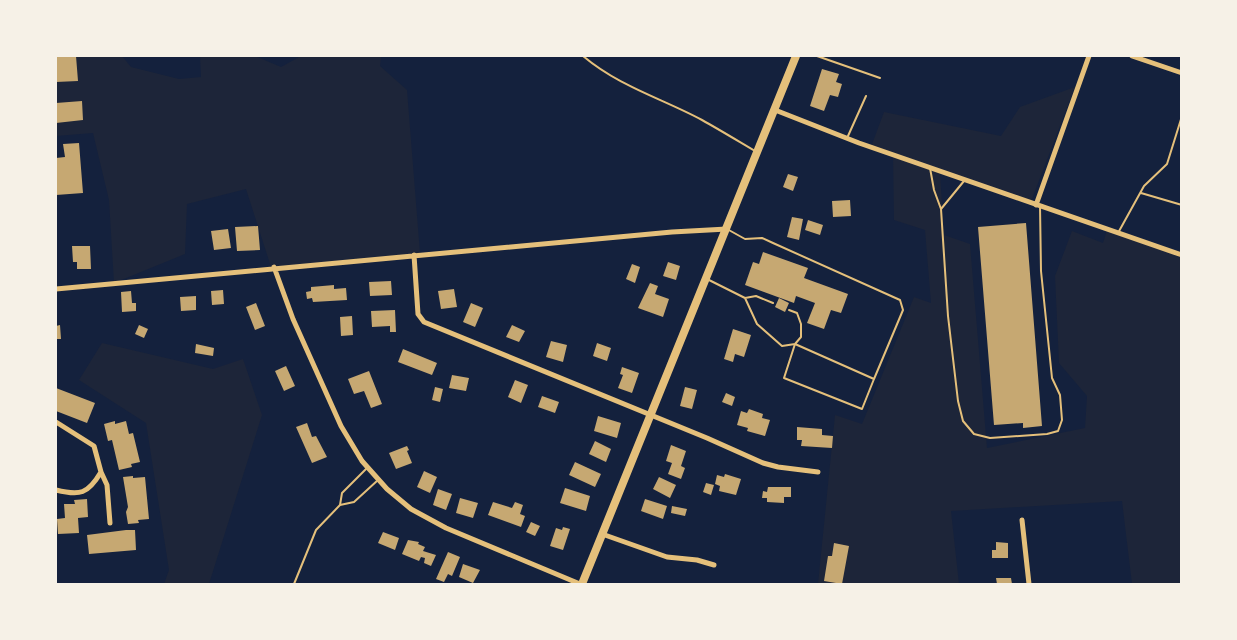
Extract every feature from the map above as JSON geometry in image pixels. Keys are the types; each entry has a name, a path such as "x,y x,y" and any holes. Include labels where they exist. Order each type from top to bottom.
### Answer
{"main road":[{"path":"581,585 796,56"}],"street":[{"path":"1038,206 1089,56"},
{"path":"1132,56 1182,73"},
{"path":"775,110 847,139 1182,255"},
{"path":"56,289 274,267 727,229"},
{"path":"414,255 418,314 424,322 763,463 818,472"},
{"path":"274,267 293,319 341,426 378,480 398,500 429,520 581,585"},
{"path":"56,422 94,446 107,486 110,523"},
{"path":"56,490 74,494 91,488 101,472"},
{"path":"1022,520 1029,585"},
{"path":"602,534 667,557 697,560 714,565"}],"lane":[{"path":"583,56 608,75 638,92 702,120 758,152"},
{"path":"817,56 880,78"},
{"path":"847,139 866,96"},
{"path":"1118,233 1144,186 1167,164 1182,116"},
{"path":"930,168 934,190 941,209 948,316 958,401 963,421 974,434 990,438 1047,434 1058,430 1062,420 1060,395 1052,378 1041,271 1038,206"},
{"path":"941,209 965,180"},
{"path":"1140,193 1182,205"},
{"path":"727,229 745,239 762,238 900,300 903,310 862,409 784,378 795,344 801,337 801,324 797,313 789,310"},
{"path":"706,278 745,298 756,296 773,303"},
{"path":"745,298 757,324 782,346 795,344 874,379"},
{"path":"340,505 342,492 367,467"},
{"path":"294,585 316,530 340,505 354,502 378,480"}],"shaded area":[{"path":"56,56 122,56 131,67 179,79 201,77 200,56 255,56 281,67 301,56 381,56 380,66 407,90 420,253 271,267 246,189 187,204 185,254 114,283 109,200 93,133 56,136"},
{"path":"1075,87 1030,204 940,173 944,235 970,244 987,448 1085,428 1087,396 1059,363 1055,276 1072,231 1103,243 1107,230 1181,254 1181,584 1132,584 1122,501 951,511 959,584 818,584 835,415 862,424 914,297 931,303 925,230 894,220 893,155 871,147 884,112 1001,136 1020,107"},
{"path":"102,343 213,369 243,359 262,415 209,584 164,584 169,570 146,423 79,380"}],"building":[{"path":"56,56 76,56 78,81 56,82"},
{"path":"822,69 839,74 836,82 842,84 838,97 830,95 824,111 810,106"},
{"path":"82,101 83,120 56,123 56,103"},
{"path":"79,143 83,193 56,195 56,158 65,157 63,144"},
{"path":"788,174 798,177 793,191 783,187"},
{"path":"850,200 851,216 833,217 832,201"},
{"path":"792,217 803,219 799,240 787,237"},
{"path":"808,220 823,225 820,235 805,230"},
{"path":"1026,223 1042,426 1023,428 1023,423 994,425 978,227"},
{"path":"258,226 260,250 237,251 235,227"},
{"path":"228,229 231,248 214,250 211,231"},
{"path":"72,246 90,246 91,269 77,269 77,262 73,262"},
{"path":"763,252 808,268 804,278 848,294 841,313 831,310 824,329 807,323 815,303 796,296 794,303 745,285 753,262 759,264"},
{"path":"668,262 680,266 676,280 663,276"},
{"path":"632,264 640,267 635,283 626,279"},
{"path":"391,281 392,295 370,296 369,282"},
{"path":"650,283 658,286 655,294 669,299 663,317 638,308"},
{"path":"334,285 334,289 346,288 347,300 313,302 312,298 307,299 306,292 311,291 311,287"},
{"path":"454,289 457,307 441,309 438,291"},
{"path":"223,290 224,304 212,305 211,291"},
{"path":"131,291 132,303 136,303 136,311 122,312 121,292"},
{"path":"196,296 196,310 181,311 180,297"},
{"path":"779,298 789,303 785,312 775,307"},
{"path":"256,303 265,326 255,330 246,307"},
{"path":"471,303 483,308 475,327 463,322"},
{"path":"395,310 396,332 390,332 390,326 372,327 371,311"},
{"path":"352,316 353,335 341,336 340,317"},
{"path":"60,325 61,339 56,339 56,326"},
{"path":"139,325 148,329 144,338 135,334"},
{"path":"512,325 525,331 519,342 506,337"},
{"path":"733,329 751,335 744,357 735,354 733,362 724,359"},
{"path":"551,341 567,345 563,362 546,357"},
{"path":"597,343 611,348 607,361 593,356"},
{"path":"196,344 214,348 213,356 195,353"},
{"path":"403,349 437,363 432,375 398,362"},
{"path":"286,366 295,386 284,391 275,371"},
{"path":"622,367 639,373 632,393 618,388 623,375 620,374"},
{"path":"369,371 382,404 371,408 364,391 354,394 348,379"},
{"path":"452,375 469,378 466,391 449,388"},
{"path":"515,380 528,385 521,403 508,397"},
{"path":"435,387 443,389 440,402 432,400"},
{"path":"685,387 697,390 692,409 680,406"},
{"path":"56,388 95,403 87,423 56,411"},
{"path":"726,393 735,397 732,406 722,402"},
{"path":"542,396 559,402 555,413 538,407"},
{"path":"749,409 763,414 762,418 770,420 765,436 747,431 748,428 737,425 741,411 747,413"},
{"path":"598,416 621,423 617,438 594,431"},
{"path":"115,421 115,424 126,421 129,434 133,433 140,462 131,464 132,467 119,470 112,440 108,441 104,424"},
{"path":"307,423 312,437 316,436 327,457 312,463 296,427"},
{"path":"797,427 822,429 822,435 833,436 832,448 801,446 802,440 797,440"},
{"path":"595,441 611,449 606,462 589,454"},
{"path":"671,445 686,451 681,466 685,468 681,479 668,474 672,463 666,461"},
{"path":"407,446 412,463 396,469 389,453"},
{"path":"575,462 601,474 595,487 569,475"},
{"path":"424,471 437,477 430,493 417,487"},
{"path":"725,474 741,479 736,495 719,491 720,486 715,484 717,475 724,477"},
{"path":"133,476 133,478 145,477 149,519 128,524 123,477"},
{"path":"659,477 676,485 670,498 653,489"},
{"path":"706,483 714,485 711,495 703,492"},
{"path":"768,487 791,487 791,497 784,497 784,503 767,502 767,498 762,498 763,491 767,492"},
{"path":"565,488 590,496 586,511 560,503"},
{"path":"438,489 452,494 446,510 433,505"},
{"path":"460,498 478,503 473,518 456,513"},
{"path":"87,499 88,517 78,518 79,533 58,534 57,519 65,518 64,504 75,504 74,500"},
{"path":"645,499 667,506 663,519 641,511"},
{"path":"493,502 512,508 515,502 523,505 520,514 525,516 521,527 488,515"},
{"path":"672,506 687,509 685,516 671,513"},
{"path":"531,522 540,526 535,536 526,532"},
{"path":"563,527 570,529 563,550 550,546 556,528 562,530"},
{"path":"135,530 136,550 89,554 87,535"},
{"path":"383,532 399,538 395,550 378,543"},
{"path":"408,540 419,542 418,544 425,547 423,551 436,555 431,566 424,563 425,558 421,557 419,561 402,554"},
{"path":"996,542 1008,543 1008,558 992,558 992,550 996,550"},
{"path":"834,543 849,546 842,584 824,581 828,556 832,556"},
{"path":"448,552 460,557 452,576 448,574 444,582 436,579"},
{"path":"463,564 480,570 473,583 459,577"},
{"path":"996,578 1011,578 1012,584 997,584"}]}
